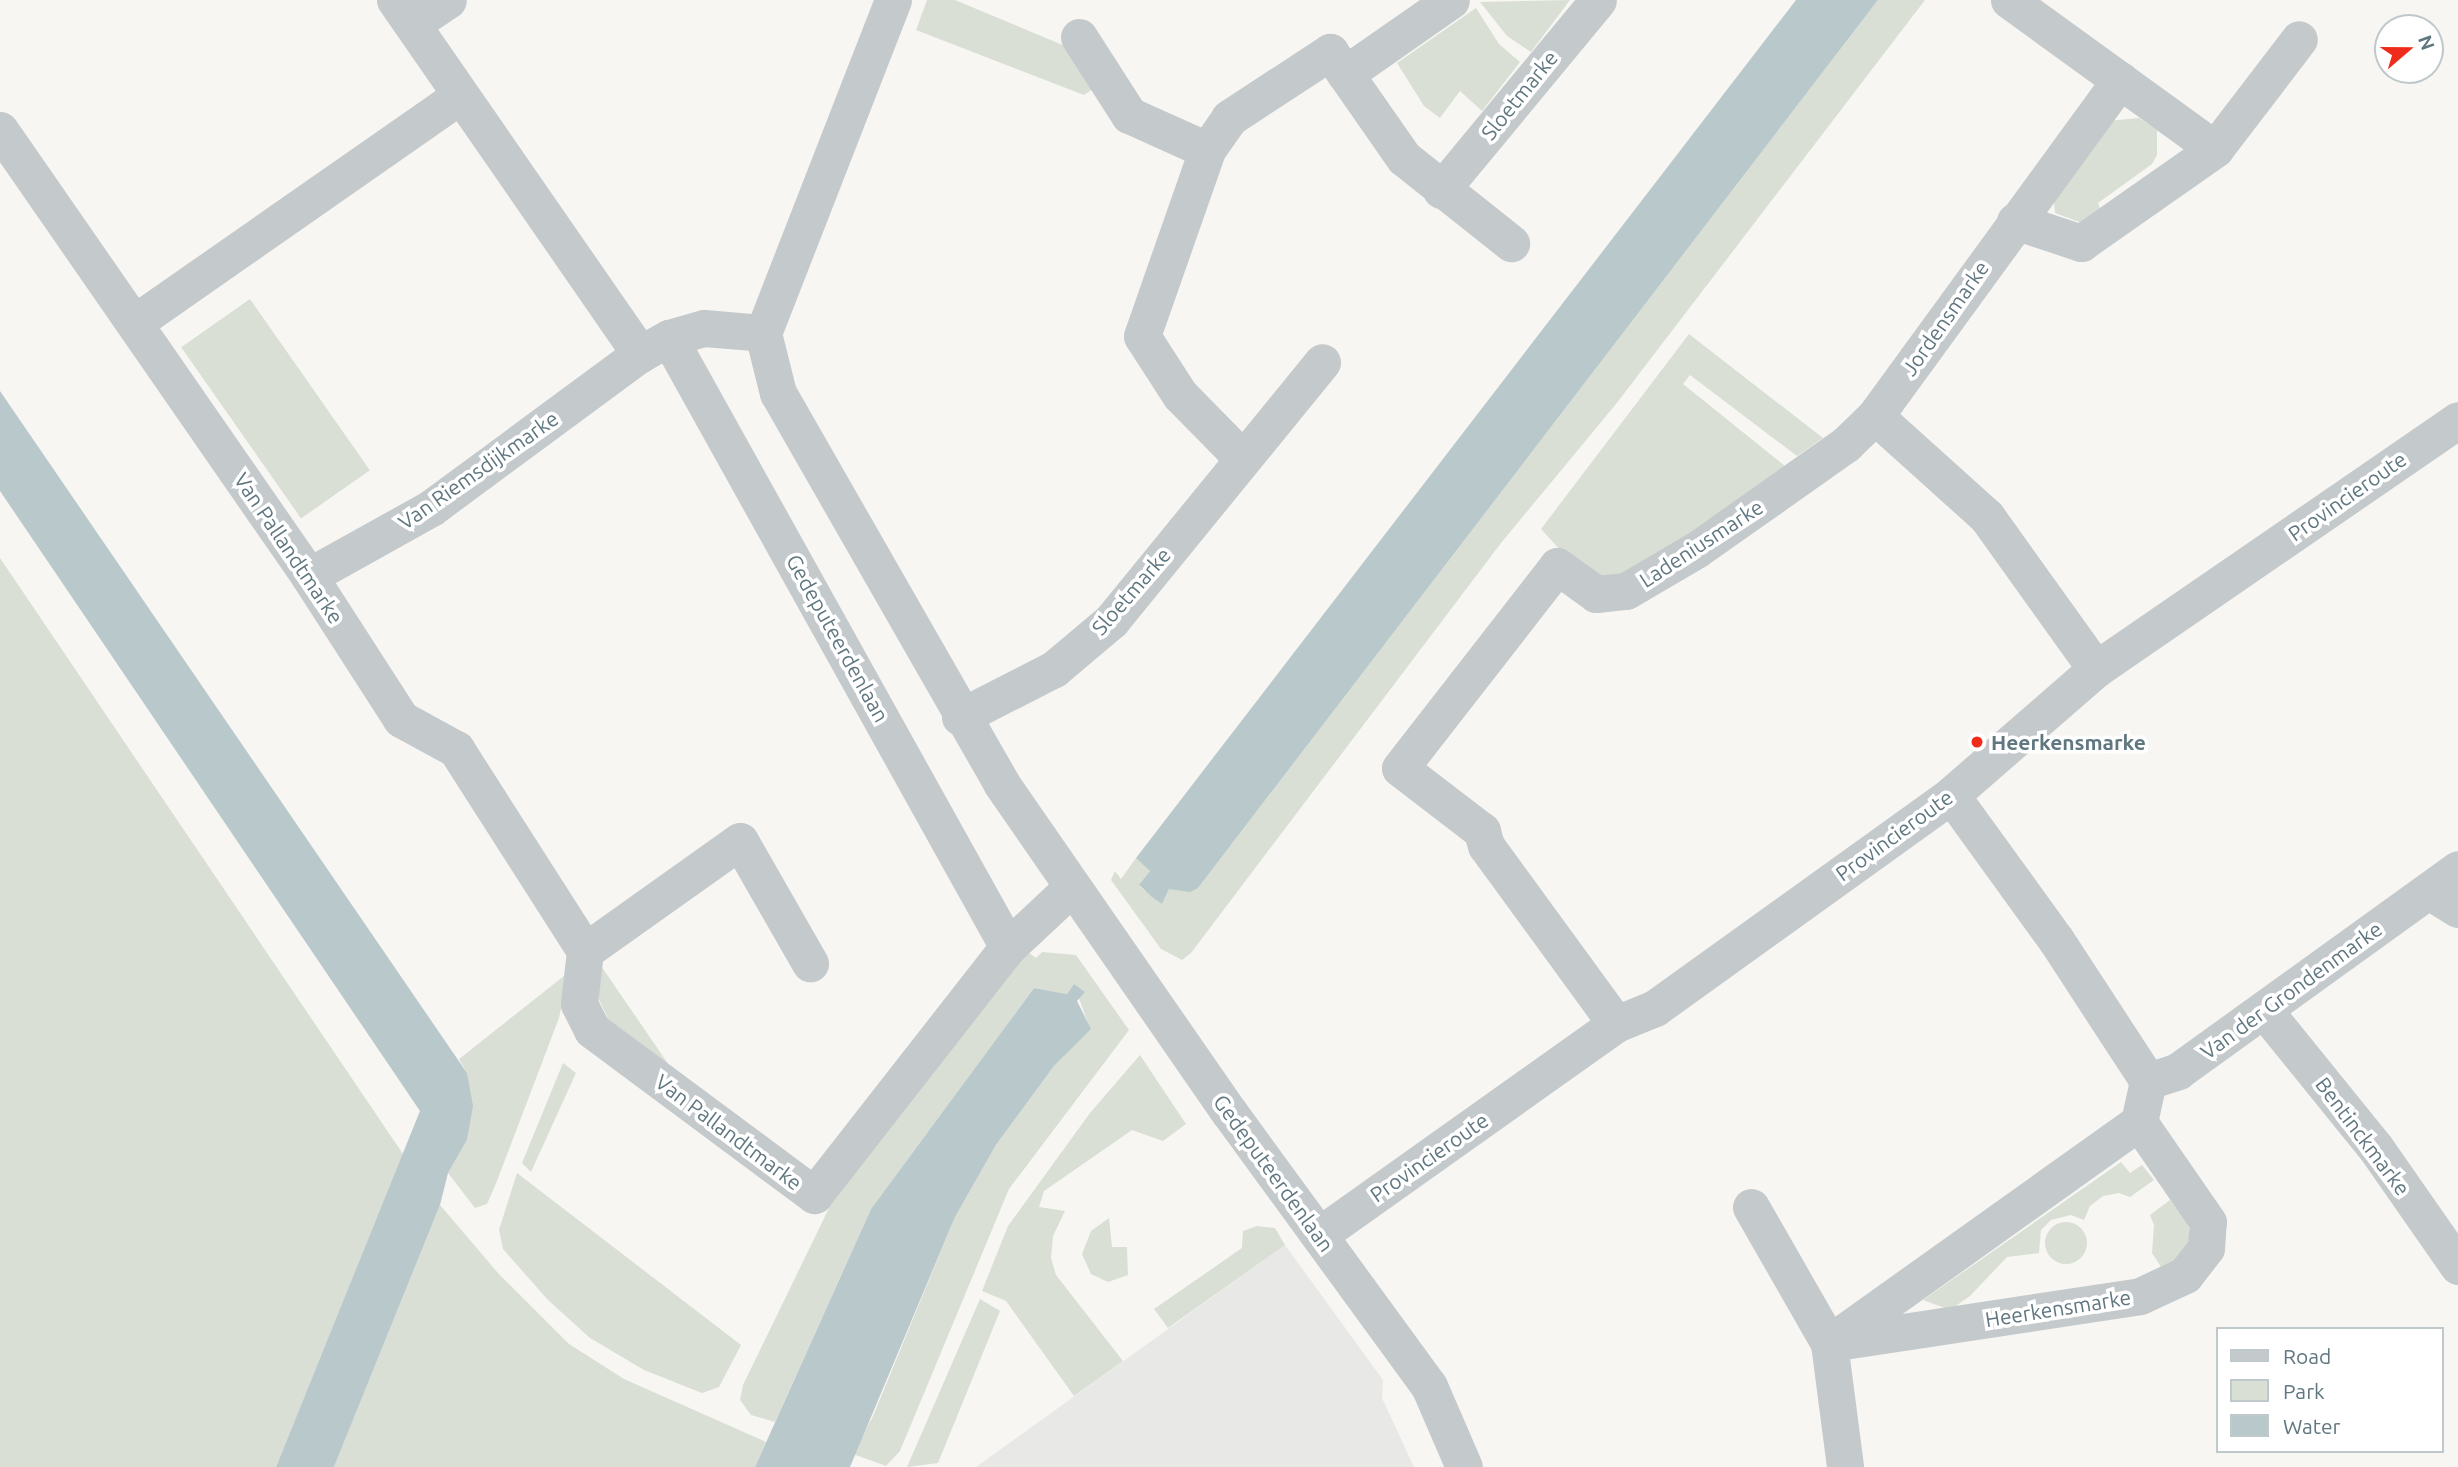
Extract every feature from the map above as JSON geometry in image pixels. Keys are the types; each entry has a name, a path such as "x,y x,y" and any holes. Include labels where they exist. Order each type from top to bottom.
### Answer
{"street":[{"path":"448,0 404,12 460,96 655,346 704,328 763,333 893,0"},
{"path":"1345,74 1451,0"},
{"name":"Sloetmarke","path":"1441,190 1598,0"},
{"path":"2009,0 2215,149"},
{"path":"1079,37 1129,115 1207,150"},
{"path":"2015,221 2081,243 2215,149 2299,39"},
{"path":"1242,458 1180,395 1142,336 1207,150 1229,118 1330,52 1404,158 1511,243"},
{"name":"Jordensmarke","path":"1875,416 2120,80"},
{"path":"134,323 460,96"},
{"name":"Van Pallandtmarke","path":"0,130 309,576 401,719 456,749 585,951 579,1004 592,1030 814,1195 1008,947"},
{"name":"Gedeputeerdenlaan","path":"763,333 778,393 961,717 1071,888 1319,1236 1429,1385 1464,1467"},
{"name":"Gedeputeerdenlaan","path":"655,346 1008,947"},
{"name":"Van Riemsdijkmarke","path":"309,576 430,508 655,346"},
{"name":"Sloetmarke","path":"961,717 1054,669 1111,621 1322,362"},
{"path":"1875,416 1987,517 2096,669"},
{"name":"Ladeniusmarke","path":"1616,1024 1486,846 1482,831 1400,768 1557,566 1596,594 1626,591 1696,550 1846,444 1875,416"},
{"name":"Provincieroute","path":"1319,1236 1616,1024 1655,1008 1951,795 2096,669 2458,420"},
{"path":"1829,1343 2139,1122 2148,1081 2056,940 1951,795"},
{"path":"585,951 740,841 810,963"},
{"name":"Van der Grondenmarke","path":"2148,1081 2178,1071 2264,1010 2443,900 2458,869"},
{"path":"1008,947 1071,888"},
{"name":"Bentinckmarke","path":"2264,1010 2375,1147 2458,1266"},
{"name":"Heerkensmarke","path":"1829,1343 2140,1296 2185,1275 2206,1248 2208,1222 2139,1122"},
{"path":"1751,1208 1829,1343 1845,1467"}],"shaded area":[{"path":"1285,1245 1383,1380 1382,1398 1414,1467 976,1467"}],"green space":[{"path":"927,0 955,0 1065,46 1093,89 1084,95 916,30"},
{"path":"1570,0 1531,52 1507,36 1480,2"},
{"path":"1878,0 1925,0 1616,404 1501,543 1191,953 1182,960 1161,949 1111,880 1115,871 1121,879 1136,858 1145,864 1150,871 1139,886 1162,904 1169,889 1198,888"},
{"path":"1476,8 1499,44 1520,62 1482,111 1460,91 1440,118 1424,106 1397,63"},
{"path":"2139,118 2157,130 2157,155 2152,164 2098,203 2101,211 2082,223 2055,213 2053,191 2071,168 2076,172 2108,121"},
{"path":"250,299 370,470 301,518 181,347"},
{"path":"1689,334 1823,438 1797,456 1690,375 1683,384 1785,466 1624,581 1590,574 1574,565 1541,529"},
{"path":"0,558 403,1154 276,1467 0,1467"},
{"path":"1025,950 1036,958 1042,952 1076,955 1129,1030 1009,1189 900,1451 886,1466 853,1454 873,1416 955,1217 996,1145 1054,1066 1090,1029 1074,984 1067,994 1034,988 871,1209 775,1422 751,1415 740,1400 743,1385 831,1204"},
{"path":"599,963 671,1068 610,1023 595,991"},
{"path":"569,972 559,1018 495,1186 487,1204 475,1208 448,1173 467,1140 469,1123 467,1073 459,1059"},
{"path":"1140,1055 1186,1124 1163,1141 1132,1130 1044,1191 1039,1207 1065,1211 1053,1236 1051,1258 1056,1275 1123,1361 1074,1396 1006,1301 982,1291 1008,1226 1090,1113"},
{"path":"563,1063 576,1073 531,1172 522,1163"},
{"path":"2121,1162 2130,1173 2142,1165 2154,1180 2130,1197 2119,1193 2103,1196 2090,1206 2084,1220 2071,1215 2051,1220 2041,1230 2039,1253 2007,1257 1970,1296 1950,1310 1923,1300"},
{"path":"517,1173 741,1345 719,1387 702,1393 644,1370 590,1338 548,1300 503,1249 499,1230"},
{"path":"2170,1200 2188,1224 2191,1237 2188,1251 2163,1270 2152,1253 2154,1225 2150,1215"},
{"path":"440,1205 498,1273 569,1344 624,1379 766,1442 755,1467 334,1467"},
{"path":"1109,1218 1112,1247 1127,1247 1128,1275 1108,1282 1091,1274 1082,1254 1091,1231"},
{"path":"2066,1222 2081,1228 2087,1243 2081,1258 2066,1264 2051,1258 2045,1243 2051,1228"},
{"path":"1257,1226 1275,1228 1285,1245 1168,1328 1154,1309 1242,1248 1243,1231"},
{"path":"980,1299 1000,1311 938,1463 907,1467"}],"water":[{"path":"1796,0 1878,0 1198,888 1190,892 1169,889 1162,904 1152,897 1139,885 1150,871 1136,858"},
{"path":"0,391 467,1073 473,1106 467,1140 448,1173 440,1205 334,1467 276,1467 420,1111 0,491"},
{"path":"1074,984 1085,992 1077,1001 1091,1029 1054,1066 996,1145 955,1217 850,1467 755,1467 871,1209 1034,988 1067,994"}],"place":[{"name":"Heerkensmarke","path":"1977,742"}]}
